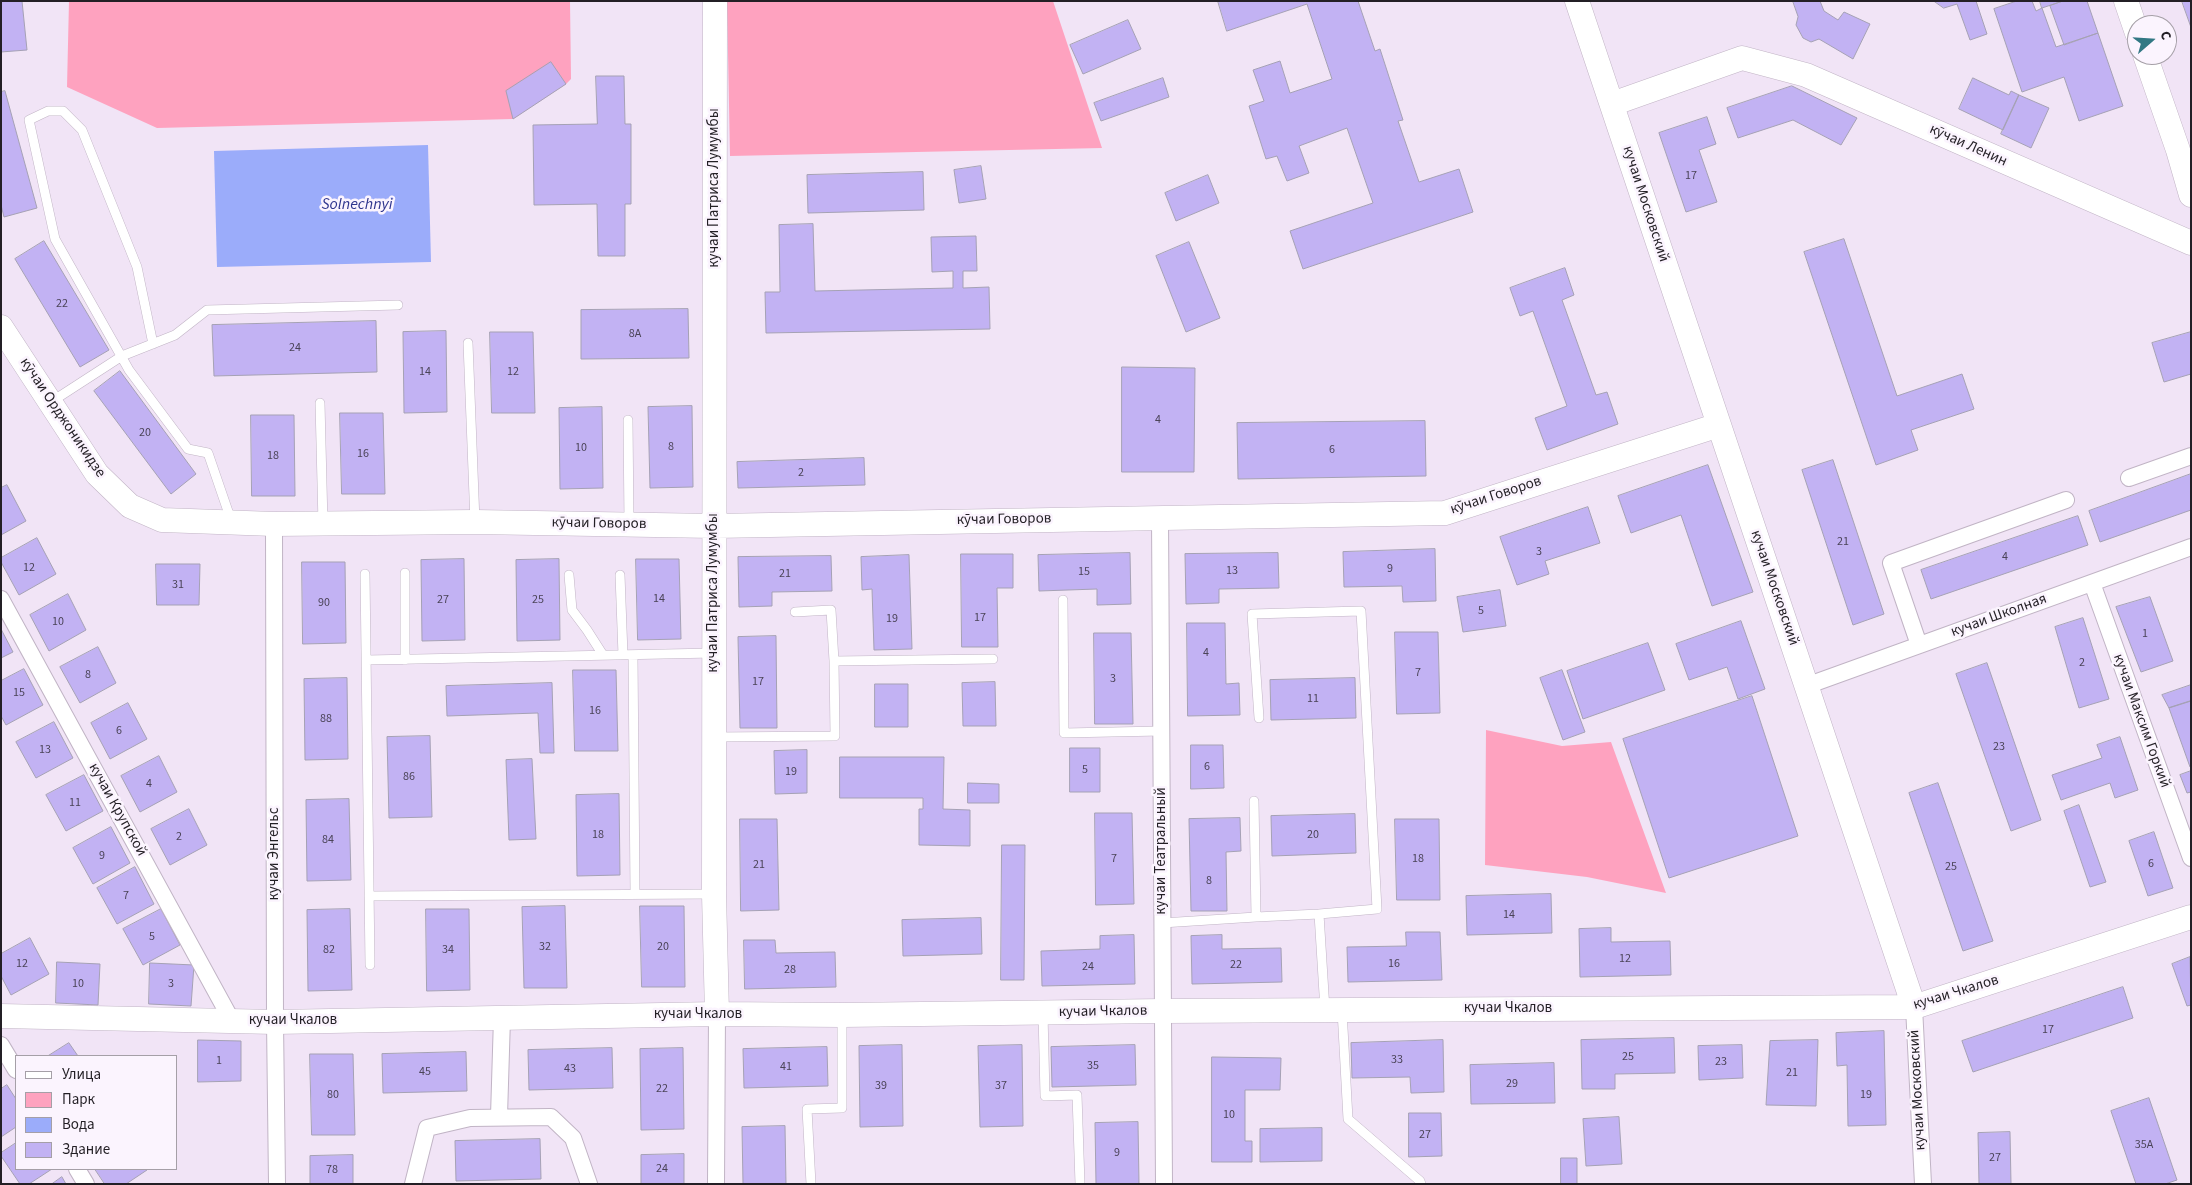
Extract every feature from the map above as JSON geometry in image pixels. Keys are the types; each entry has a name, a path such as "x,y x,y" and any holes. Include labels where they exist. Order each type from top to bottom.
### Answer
{"street":[{"name":"кучаи Патриса Лумумбы","path":"715,1 714,894 717,1014 716,1184"},
{"name":"кучаи Московский","path":"1578,1 1914,1008 1923,1184"},
{"path":"2126,1 2131,15"},
{"name":"кӯчаи Ленин","path":"1612,104 1742,58 1806,75 2191,243"},
{"path":"2148,65 2178,150 2191,195"},
{"name":"кӯчаи Орджоникидзе","path":"1,327 97,474 130,506 162,520 274,524"},
{"name":"кӯчаи Говоров","path":"274,524 475,522 714,526 1445,513 1719,425"},
{"path":"2129,478 2191,456"},
{"path":"1919,645 1890,563 2066,500"},
{"name":"кучаи Театральный","path":"1160,518 1164,1184"},
{"name":"кучаи Энгельс","path":"274,524 277,1184"},
{"name":"кучаи Школная","path":"1806,686 2191,547"},
{"name":"кучаи Максим Горкий","path":"2092,583 2191,858"},
{"name":"кучаи Крупской","path":"1,600 232,1021"},
{"name":"кучаи Чкалов","path":"1,1016 275,1022 717,1014 842,1016 1163,1011 1914,1008 2191,917"},
{"path":"499,1116 502,1018"},
{"path":"1,1045 15,1068"},
{"path":"413,1184 427,1128 470,1118 499,1116 551,1117 572,1138 589,1184"},
{"path":"78,1170 86,1184"}],"lane":[{"path":"153,344 137,267 82,130 63,111 48,111 29,120 56,239 129,370 188,449 208,453 232,522"},
{"path":"50,402 122,356 175,335 207,310 398,305"},
{"path":"468,343 475,522"},
{"path":"320,403 323,524"},
{"path":"628,420 629,524"},
{"path":"405,573 405,660"},
{"path":"365,574 370,965"},
{"path":"569,575 572,610 603,655"},
{"path":"620,575 628,655 635,894"},
{"path":"1063,600 1064,732 1161,731"},
{"path":"715,737 835,736 831,610 795,612"},
{"path":"1162,923 1377,909 1361,611 1252,614 1259,718"},
{"path":"367,660 714,653"},
{"path":"834,661 993,660"},
{"path":"1254,800 1256,917"},
{"path":"369,896 714,894"},
{"path":"1319,914 1348,1119 1420,1181 1421,1184"},
{"path":"1043,1013 1045,1096 1077,1095 1080,1184"},
{"path":"811,1184 807,1109 842,1108 842,1016"}],"green space":[{"path":"69,1 570,1 571,79 513,119 157,128 67,87"},
{"path":"727,1 1053,1 1102,148 730,156"},
{"path":"1486,730 1562,746 1611,742 1666,893 1587,877 1485,865"}],"water":[{"name":"Solnechnyi","path":"428,145 431,262 217,267 214,151"}],"building":[{"path":"1,1 22,1 27,50 1,52"},
{"path":"1218,1 1358,1 1375,51 1380,49 1403,120 1398,121 1419,182 1459,169 1473,212 1303,269 1290,231 1373,203 1347,128 1299,146 1309,173 1287,181 1277,156 1266,159 1249,106 1264,101 1253,70 1280,61 1290,93 1332,79 1307,4 1227,31"},
{"path":"1793,1 1820,1 1824,11 1838,20 1844,12 1870,24 1853,59 1819,39 1811,42 1803,38 1796,25 1798,17"},
{"path":"1934,1 1976,1 1987,34 1970,40 1957,4 1944,8"},
{"path":"2017,1 2032,1 2036,11 2042,8 2056,47 2098,33 2123,106 2079,121 2064,77 2022,92 1994,9"},
{"path":"2040,1 2063,1 2042,8"},
{"path":"2063,1 2087,1 2098,33 2064,45 2050,6"},
{"path":"2182,1 2191,1 2191,27"},
{"path":"1128,20 1141,49 1083,74 1070,45"},
{"path":"551,62 566,84 513,119 506,91"},
{"path":"596,76 624,76 625,124 631,124 631,204 625,204 625,256 598,256 597,204 534,205 533,125 597,124"},
{"path":"1163,78 1169,97 1101,121 1094,103"},
{"path":"1973,78 2009,95 2011,91 2019,95 2003,130 1959,109"},
{"path":"1792,86 1857,118 1841,145 1793,120 1738,138 1727,108"},
{"path":"5,91 37,208 4,217 1,205 1,92"},
{"path":"2019,95 2049,108 2031,148 2001,134"},
{"path":"1707,117 1716,144 1699,150 1717,202 1686,212 1659,133"},
{"path":"981,166 986,199 959,203 954,170"},
{"path":"923,172 924,210 808,213 807,175"},
{"path":"1208,175 1219,203 1176,221 1165,193"},
{"path":"813,224 815,291 953,288 953,271 932,272 931,237 976,236 977,271 963,271 963,288 989,287 990,329 766,333 765,292 780,292 779,225"},
{"path":"1844,239 1897,396 1962,374 1974,409 1911,430 1918,450 1876,465 1804,252"},
{"path":"44,241 109,350 80,367 15,259"},
{"path":"1189,242 1220,318 1186,332 1156,256"},
{"path":"1565,268 1574,295 1562,300 1596,395 1607,392 1618,424 1547,450 1535,418 1567,406 1533,311 1520,316 1510,288"},
{"path":"688,309 689,358 581,359 581,310"},
{"path":"376,321 377,372 214,376 212,325"},
{"path":"446,331 447,412 404,413 403,332"},
{"path":"490,332 533,332 535,413 492,413"},
{"path":"2191,332 2191,374 2164,382 2152,343"},
{"path":"1122,367 1195,368 1194,472 1122,472"},
{"path":"120,371 196,474 171,494 94,391"},
{"path":"692,406 693,487 650,488 648,407"},
{"path":"602,407 603,488 560,489 559,408"},
{"path":"340,413 383,413 385,494 342,494"},
{"path":"251,415 294,415 295,496 252,496"},
{"path":"1425,421 1426,476 1238,479 1237,423"},
{"path":"864,458 865,485 738,488 737,462"},
{"path":"1833,460 1884,614 1853,625 1802,470"},
{"path":"1708,465 1753,592 1712,606 1681,515 1631,533 1618,496"},
{"path":"2191,474 2191,510 2100,542 2089,511"},
{"path":"7,485 26,521 1,535 1,488"},
{"path":"1588,507 1600,543 1545,561 1549,574 1517,585 1500,537"},
{"path":"2078,516 2088,545 1931,599 1921,570"},
{"path":"37,538 56,574 19,595 1,562 1,558"},
{"path":"1435,549 1436,601 1403,602 1402,586 1344,587 1343,552"},
{"path":"1130,553 1131,604 1097,605 1097,589 1039,591 1038,555"},
{"path":"1278,553 1279,588 1219,589 1219,603 1186,604 1185,554"},
{"path":"961,554 1013,554 1013,588 997,588 998,647 962,647"},
{"path":"909,555 912,649 874,650 872,589 862,590 861,557"},
{"path":"831,556 832,591 772,592 772,606 739,607 738,557"},
{"path":"464,559 465,640 422,641 421,560"},
{"path":"559,559 560,640 517,641 516,560"},
{"path":"636,559 679,559 681,639 638,640"},
{"path":"302,562 345,562 346,643 303,644"},
{"path":"156,564 200,564 199,605 157,605"},
{"path":"1500,590 1506,626 1463,632 1457,597"},
{"path":"68,594 86,630 49,651 30,615"},
{"path":"2150,597 2173,661 2141,672 2116,607"},
{"path":"2083,618 2109,699 2079,708 2055,627"},
{"path":"1741,621 1765,689 1738,699 1727,667 1689,680 1676,644"},
{"path":"1187,623 1225,623 1226,684 1239,683 1240,715 1188,716"},
{"path":"1,629 13,652 1,658"},
{"path":"1395,632 1438,632 1440,713 1397,714"},
{"path":"1094,633 1131,633 1133,724 1095,724"},
{"path":"776,636 777,728 740,728 738,637"},
{"path":"1648,643 1665,690 1583,719 1567,671"},
{"path":"98,647 116,683 80,703 60,667"},
{"path":"1987,663 2041,820 2011,831 1956,674"},
{"path":"24,669 43,705 6,725 1,716 1,681"},
{"path":"573,670 616,670 618,751 575,751"},
{"path":"1562,670 1585,732 1563,740 1540,678"},
{"path":"347,678 348,759 305,760 304,679"},
{"path":"1355,678 1356,718 1271,720 1270,680"},
{"path":"995,682 996,726 963,726 962,683"},
{"path":"552,683 554,753 540,753 538,713 447,716 446,686"},
{"path":"875,684 908,684 908,727 875,727"},
{"path":"2191,685 2191,701 2169,708 2162,695"},
{"path":"1752,696 1798,836 1669,878 1623,739"},
{"path":"2191,701 2191,767 2190,767 2169,708"},
{"path":"128,703 147,739 110,759 91,723"},
{"path":"54,722 73,758 36,778 16,742"},
{"path":"430,736 432,817 389,818 387,737"},
{"path":"2120,737 2138,790 2115,798 2110,783 2061,800 2052,775 2102,758 2097,745"},
{"path":"1191,745 1223,745 1224,788 1191,789"},
{"path":"1070,748 1100,748 1100,792 1070,792"},
{"path":"807,750 807,793 775,794 774,751"},
{"path":"159,756 177,792 140,812 121,776"},
{"path":"840,757 944,757 943,809 970,810 970,846 919,845 919,809 923,809 923,798 840,798"},
{"path":"532,759 536,839 509,840 506,760"},
{"path":"2191,771 2191,792 2187,793 2180,775"},
{"path":"84,775 103,811 66,831 46,795"},
{"path":"968,783 999,784 999,803 968,803"},
{"path":"1938,783 1993,941 1963,951 1909,793"},
{"path":"619,794 620,875 577,876 576,795"},
{"path":"349,799 351,880 307,881 306,800"},
{"path":"2079,805 2106,882 2090,887 2064,811"},
{"path":"189,809 207,845 170,865 151,829"},
{"path":"1095,813 1132,813 1134,904 1096,905"},
{"path":"1355,814 1356,853 1272,856 1271,816"},
{"path":"1240,818 1241,851 1226,852 1227,911 1191,911 1189,819"},
{"path":"740,819 777,819 779,910 741,911"},
{"path":"1395,819 1439,819 1440,900 1397,900"},
{"path":"111,827 130,863 93,884 73,848"},
{"path":"2154,832 2173,888 2148,896 2129,841"},
{"path":"1002,845 1025,845 1024,980 1001,980"},
{"path":"135,867 154,904 117,924 97,888"},
{"path":"1551,894 1552,933 1467,935 1466,896"},
{"path":"565,906 567,988 524,988 522,907"},
{"path":"640,906 684,906 685,987 642,987"},
{"path":"161,909 180,945 143,965 123,929"},
{"path":"350,909 352,990 308,991 307,910"},
{"path":"426,909 469,909 470,990 427,991"},
{"path":"981,918 982,954 903,956 902,920"},
{"path":"1611,928 1611,942 1670,941 1671,975 1580,977 1579,929"},
{"path":"1406,932 1440,932 1442,980 1348,982 1347,947 1406,946"},
{"path":"1134,935 1135,984 1042,986 1041,951 1100,949 1100,936"},
{"path":"1222,935 1222,949 1281,948 1282,982 1192,984 1191,936"},
{"path":"30,938 49,974 11,995 1,976 1,954"},
{"path":"744,940 775,940 776,953 835,952 836,987 745,989"},
{"path":"2190,957 2191,1005 2187,1006 2172,964"},
{"path":"57,962 100,964 98,1005 56,1003"},
{"path":"150,963 194,965 191,1006 149,1004"},
{"path":"2123,987 2133,1018 1973,1072 1962,1041"},
{"path":"1884,1031 1886,1125 1848,1126 1847,1065 1837,1066 1836,1033"},
{"path":"1674,1038 1675,1073 1615,1074 1615,1089 1582,1089 1581,1040"},
{"path":"198,1040 241,1041 241,1081 198,1082"},
{"path":"1443,1040 1444,1092 1411,1093 1410,1077 1352,1078 1351,1043"},
{"path":"1818,1040 1816,1106 1766,1105 1770,1041"},
{"path":"69,1043 77,1055 50,1055"},
{"path":"902,1045 903,1126 860,1127 859,1046"},
{"path":"1022,1045 1023,1126 980,1127 978,1046"},
{"path":"1135,1045 1136,1085 1052,1087 1051,1047"},
{"path":"1742,1045 1743,1078 1699,1080 1698,1046"},
{"path":"827,1047 828,1086 744,1088 743,1049"},
{"path":"612,1048 613,1088 529,1090 528,1050"},
{"path":"683,1048 684,1129 641,1130 640,1049"},
{"path":"466,1052 467,1091 383,1093 382,1054"},
{"path":"310,1054 353,1054 355,1135 312,1135"},
{"path":"1212,1057 1281,1058 1280,1090 1245,1090 1245,1141 1252,1141 1252,1162 1212,1162"},
{"path":"1554,1063 1555,1103 1471,1104 1470,1065"},
{"path":"7,1085 15,1097 15,1128 1,1137 1,1089"},
{"path":"2149,1098 2177,1180 2165,1184 2136,1184 2111,1111"},
{"path":"1409,1113 1441,1113 1442,1156 1409,1157"},
{"path":"1619,1117 1622,1164 1586,1166 1583,1119"},
{"path":"1138,1122 1139,1184 1096,1184 1095,1123"},
{"path":"785,1126 786,1184 743,1184 742,1127"},
{"path":"1322,1128 1322,1161 1260,1162 1260,1129"},
{"path":"2010,1132 2011,1184 1979,1184 1978,1133"},
{"path":"540,1139 541,1179 456,1181 455,1141"},
{"path":"15,1144 15,1170 50,1170 29,1184 20,1184 1,1156 1,1153"},
{"path":"684,1154 684,1184 641,1184 641,1155"},
{"path":"353,1155 353,1184 310,1184 310,1156"},
{"path":"1561,1158 1577,1158 1577,1184 1561,1184"},
{"path":"96,1170 147,1170 126,1184 105,1184"},
{"path":"62,1177 66,1184 52,1184"}]}
